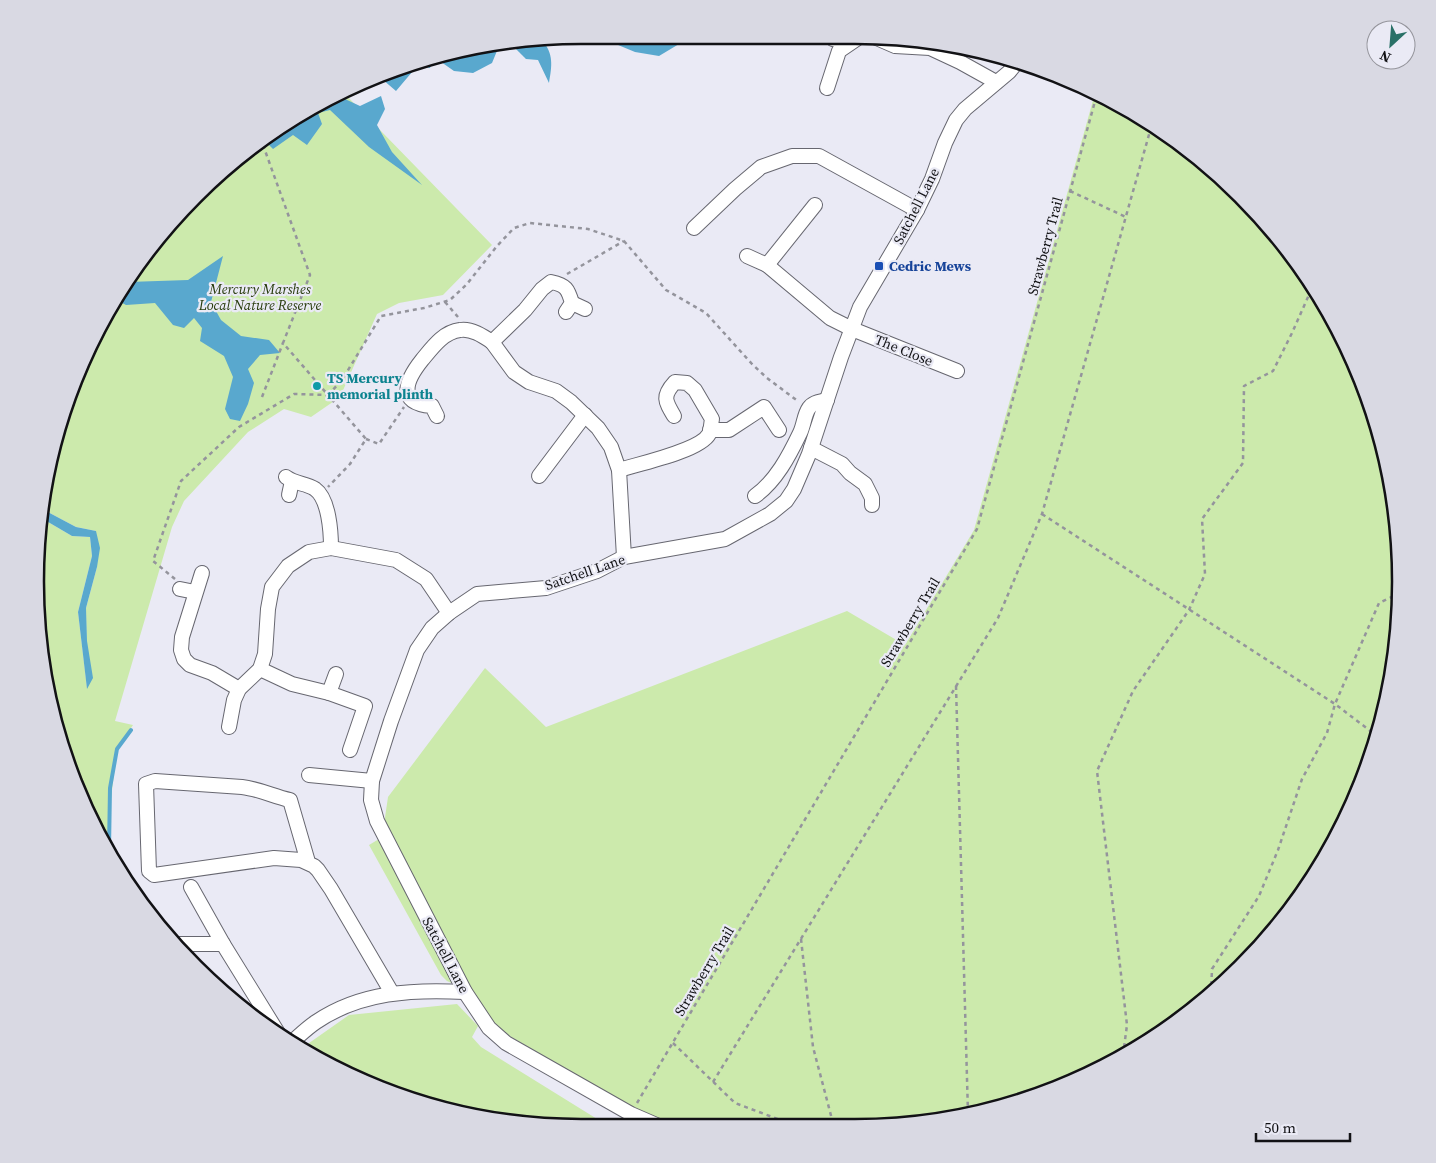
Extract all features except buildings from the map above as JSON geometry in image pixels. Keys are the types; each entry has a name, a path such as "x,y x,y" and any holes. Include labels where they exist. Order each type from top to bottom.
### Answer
{"street":[{"path":"827,88 839,51 847,44"},
{"path":"893,45 915,47"},
{"path":"933,49 996,82"},
{"name":"Satchell Lane","path":"643,1119 506,1043 489,1028 464,992 377,821 371,800 375,767 414,656 432,628 449,613 477,594 546,588 597,571 624,558 725,539 770,514 786,501 811,448 841,357 860,307 932,179 945,143 956,120 971,103 1013,68"},
{"path":"694,228 734,189 761,167 792,156 819,156 916,210"},
{"path":"767,265 815,205"},
{"name":"The Close","path":"747,256 767,265 830,318 956,371"},
{"path":"492,342 526,310 542,289 551,282 561,284 569,291 574,308"},
{"path":"435,406 418,403 410,397 407,386 410,376 433,347 445,336 461,329 479,333 492,342 514,372 528,382 556,391 571,402 598,428 611,447 619,470 624,558"},
{"path":"619,470 686,450 703,442 710,434 712,419 695,390 686,383 675,382 667,391 666,402 674,416"},
{"path":"755,496 773,480 781,469 802,432 808,408 813,404 827,400"},
{"path":"710,430 729,430 764,408 779,430"},
{"path":"539,476 585,415"},
{"path":"811,448 842,464 850,473 865,484 872,498 872,505"},
{"path":"289,484 314,488 320,494 326,507 331,533 331,548"},
{"path":"229,727 234,700 239,689 260,669 265,654 268,609 272,587 288,566 309,552 331,548 396,560 426,579 449,613"},
{"path":"202,573 188,591 182,637 182,655 190,665 212,673 239,689"},
{"path":"260,669 292,684 329,693 365,706 350,750"},
{"path":"329,693 336,674"},
{"path":"309,775 372,781"},
{"path":"308,862 290,800 275,797 256,789 242,787 155,781 146,784 149,871 154,875 274,858 294,858 308,862 318,870 331,889 392,993"},
{"path":"191,887 222,944 268,1018"},
{"path":"184,944 222,944"},
{"path":"297,1038 331,1012 358,1001 392,993 428,990 464,992"}],"path":[{"name":"Strawberry Trail","path":"631,1114 977,530 1095,101"},
{"path":"713,1082 998,618 1042,514 1150,132"},
{"path":"262,397 310,275 264,148"},
{"path":"1070,191 1126,217"},
{"path":"551,282 624,242"},
{"path":"1124,1046 1127,1025 1097,771 1133,691 1189,610 1205,574 1202,519 1243,463 1244,386 1273,371 1309,295"},
{"path":"283,343 366,439 379,444 410,397"},
{"path":"188,591 154,561 182,482 239,426 294,394 328,395"},
{"path":"320,494 350,464 366,439"},
{"path":"1042,514 1335,704 1371,731"},
{"path":"1211,984 1212,969 1259,896 1278,850 1302,779 1327,733 1335,704 1379,603 1392,597"},
{"path":"956,686 968,1107"},
{"path":"801,938 813,1047 832,1119"},
{"path":"673,1043 735,1102 779,1119"}],"green space":[{"name":"Mercury Marshes Local Nature Reserve","path":"348,97 492,245 443,295 399,303 377,314 340,397 311,417 284,409 248,432 184,501 172,527 115,721 133,725 117,749 110,807 109,838 99,819 72,754 62,721 48,652 44,582 47,521 72,536 90,537 92,556 78,612 87,688 86,608 97,567 96,531 76,527 48,512 62,442 72,409 99,344 134,283 177,227 227,177 283,134"},
{"path":"1093,100 1153,134 1209,177 1259,227 1302,283 1337,344 1364,409 1374,442 1388,511 1392,582 1388,652 1374,721 1364,754 1337,819 1302,880 1259,936 1209,986 1153,1029 1092,1064 1027,1091 994,1101 925,1115 890,1118 656,1119 630,1107 501,1031 482,1008 470,987 465,989 447,981 441,975 369,845 384,836 383,831 388,797 485,668 546,727 847,611 905,645 974,530"},
{"path":"457,1004 478,1026 472,1037 481,1047 597,1119 511,1115 442,1101 376,1078 344,1064 308,1044 349,1015"}],"water":[{"path":"616,44 679,44 659,56 635,52"},
{"path":"546,45 551,60 549,83 538,60 526,59 515,48"},
{"path":"497,50 492,63 473,73 454,71 441,62"},
{"path":"413,71 396,91 385,81"},
{"path":"381,96 385,109 377,125 392,152 422,185 369,147 330,110 319,113 345,99 360,106"},
{"path":"318,113 322,124 307,145 293,135 273,149 268,144"},
{"path":"223,256 211,302 221,320 241,336 269,340 280,353 260,355 248,369 254,383 248,404 240,421 230,419 225,409 233,377 224,356 200,341 202,328 194,318 184,328 173,325 155,303 126,305 122,303 135,282 188,280"},
{"path":"48,512 76,527 96,531 100,548 86,608 87,641 93,678 87,689 78,612 92,556 90,537 72,536 47,521"}],"waterway":[{"path":"109,838 110,788 117,749 131,730"}],"place":[{"name":"Cedric Mews","path":"879,266"},
{"name":"TS Mercury memorial plinth","path":"317,386"}]}
